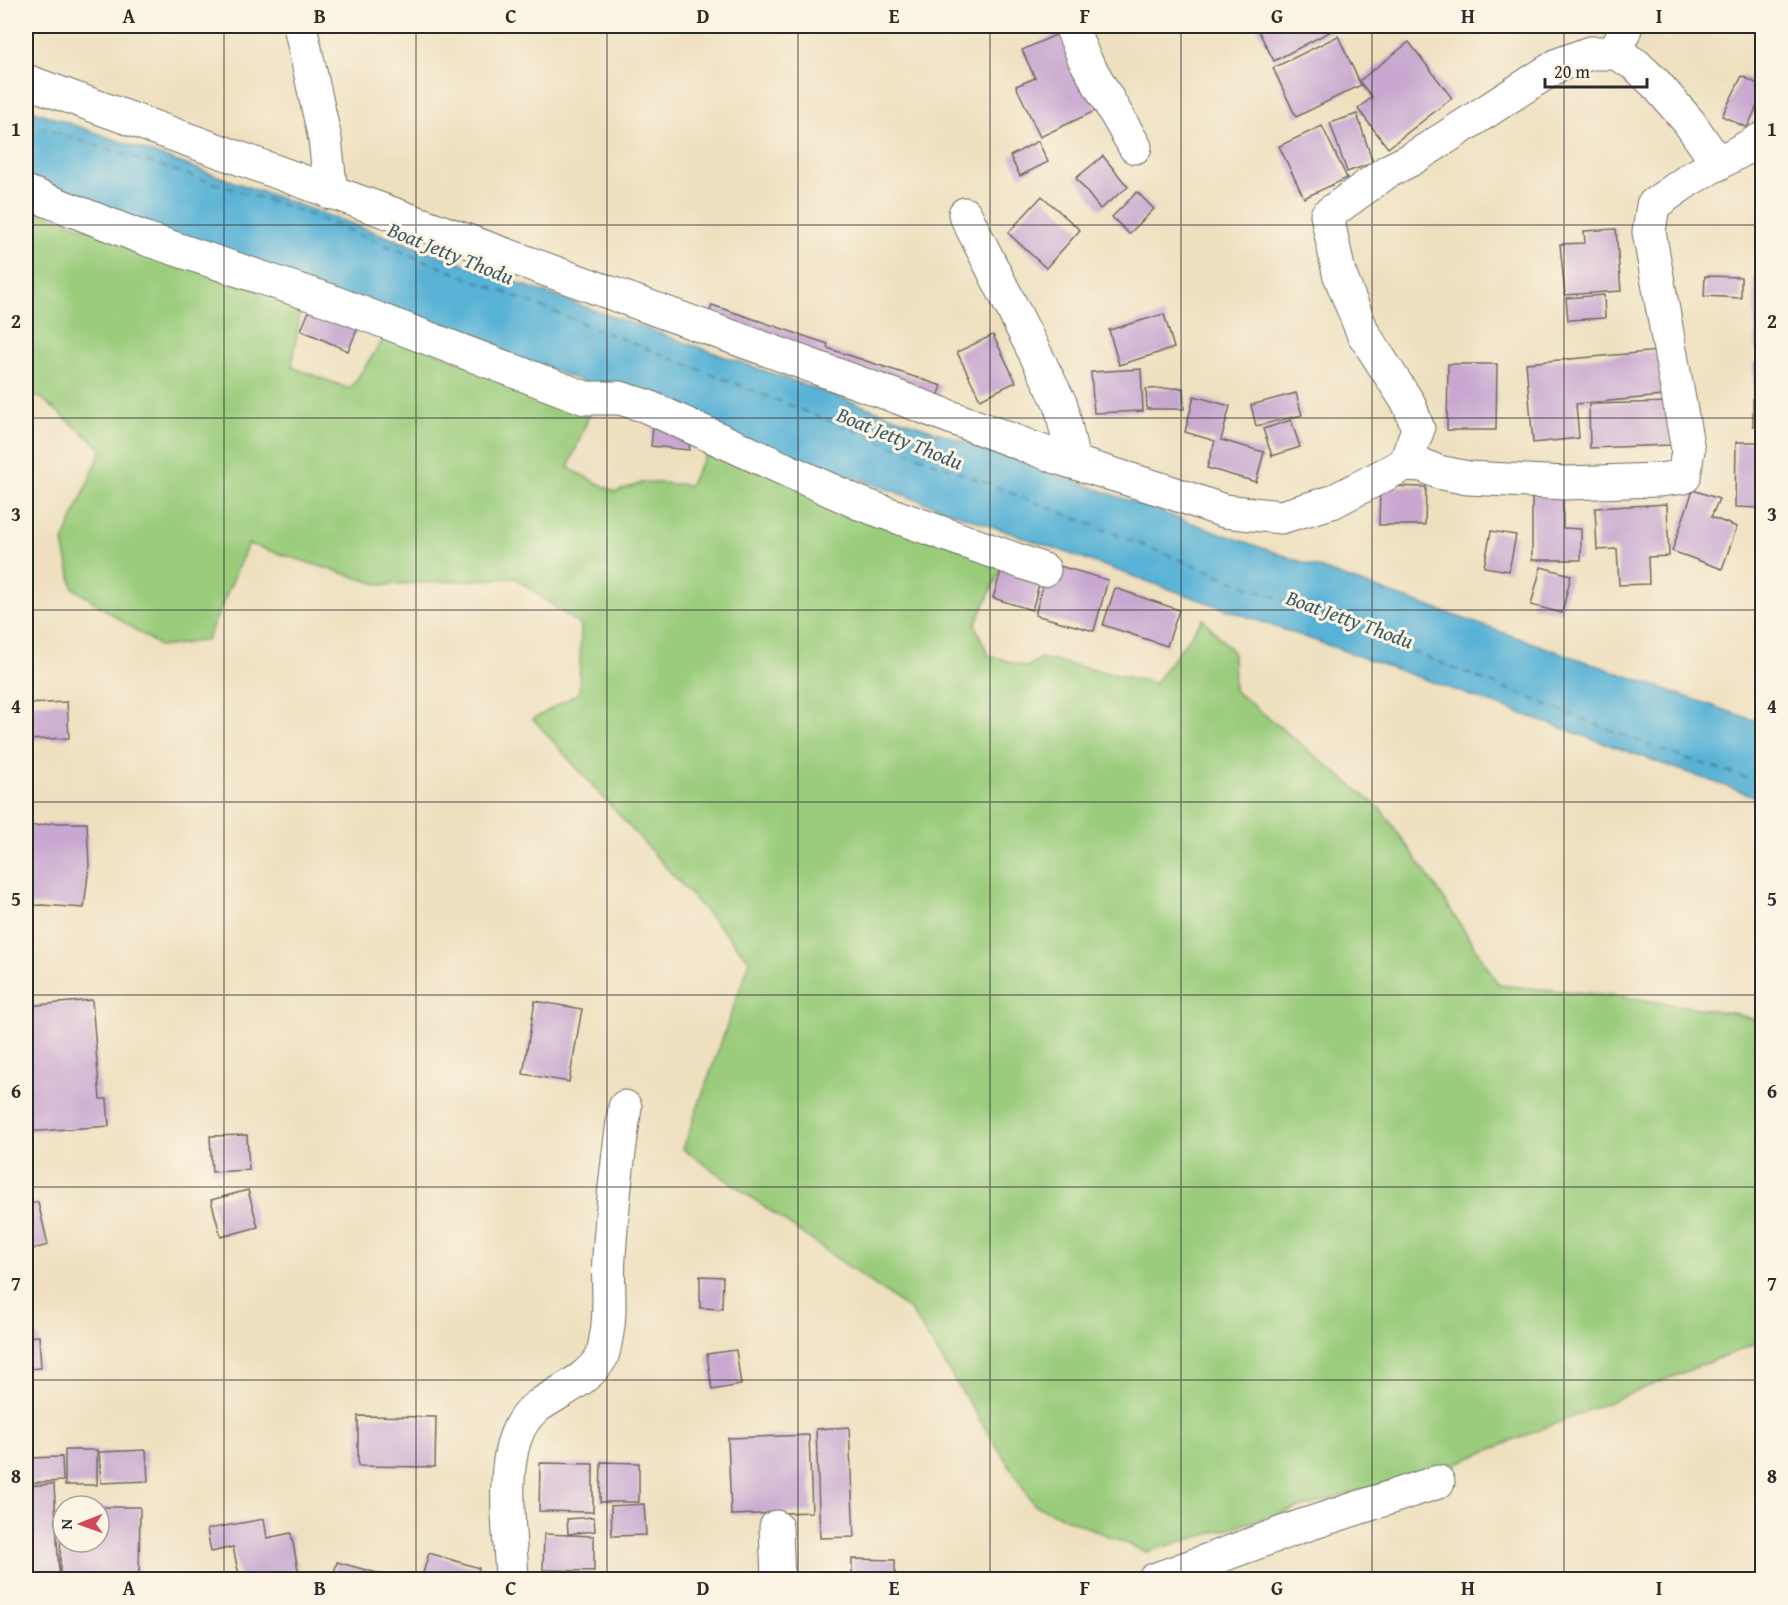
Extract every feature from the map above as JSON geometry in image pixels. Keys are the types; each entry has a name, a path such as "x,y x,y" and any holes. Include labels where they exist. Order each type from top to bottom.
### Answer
{"street":[{"path":"300,26 325,139 331,193"},
{"path":"1071,26 1084,58 1135,147"},
{"path":"1405,464 1418,429 1409,404 1363,333 1339,273 1327,215 1388,171 1428,149 1558,65 1621,39 1636,65 1689,122 1718,164"},
{"path":"26,81 1072,462 1224,511 1281,517 1332,502 1405,464 1422,465 1438,472 1468,478 1555,482 1658,480 1684,477 1688,450 1649,232 1653,205 1690,179 1762,139"},
{"path":"26,192 146,239 328,300 585,398 620,398 646,406 859,502 1044,570"},
{"path":"965,214 1061,405 1072,462"},
{"path":"512,1580 508,1479 513,1440 529,1413 590,1372 602,1355 610,1318 609,1260 616,1169 625,1107"},
{"path":"1154,1580 1299,1527 1438,1482"},
{"path":"776,1527 778,1580"}],"green space":[{"path":"26,208 302,301 292,367 350,389 387,334 591,411 568,468 615,492 645,482 689,485 708,451 1003,565 975,625 988,655 1027,667 1040,658 1155,683 1203,619 1233,652 1234,690 1381,809 1436,887 1499,985 1619,996 1737,1014 1762,1022 1762,1341 1457,1463 1146,1552 1034,1505 911,1311 683,1149 750,961 533,719 579,693 581,626 515,578 381,585 248,544 207,640 161,647 73,588 63,542 102,449 40,397 26,397"}],"water":[{"name":"Boat Jetty Thodu","path":"26,108 1344,577 1762,723 1762,799 26,184"}],"building":[{"path":"1256,26 1336,26 1337,28 1274,61"},
{"path":"1062,32 1097,110 1040,137 1016,86 1035,78 1022,50"},
{"path":"1338,36 1361,85 1296,117 1273,68"},
{"path":"1409,42 1452,98 1388,148 1358,109 1372,97 1359,81"},
{"path":"1742,76 1762,86 1762,95 1747,128 1722,116"},
{"path":"1357,114 1373,163 1347,172 1330,123"},
{"path":"1322,126 1347,178 1304,198 1279,146"},
{"path":"1038,141 1048,162 1020,176 1010,156"},
{"path":"1103,156 1128,187 1100,209 1076,178"},
{"path":"1137,192 1154,209 1129,234 1112,217"},
{"path":"1042,196 1080,230 1046,268 1008,233"},
{"path":"1616,229 1621,291 1565,295 1560,244 1585,243 1584,231"},
{"path":"1705,276 1741,277 1741,298 1704,296"},
{"path":"1762,278 1762,352 1756,352 1753,279"},
{"path":"1604,295 1605,318 1568,320 1566,298"},
{"path":"313,302 360,323 348,351 301,330"},
{"path":"712,305 828,344 827,348 942,386 934,407 704,331"},
{"path":"1164,314 1174,348 1119,365 1109,330"},
{"path":"993,335 1016,382 980,399 957,352"},
{"path":"1670,350 1674,395 1576,404 1579,438 1533,443 1526,363"},
{"path":"1753,363 1762,363 1762,426 1753,426"},
{"path":"1448,364 1497,364 1496,430 1447,430"},
{"path":"1141,369 1143,411 1094,413 1091,372"},
{"path":"1183,388 1184,409 1147,409 1146,389"},
{"path":"1296,393 1302,415 1256,426 1251,405"},
{"path":"1194,396 1230,406 1221,440 1264,452 1256,482 1207,468 1215,441 1185,432"},
{"path":"1670,402 1671,445 1590,448 1589,404"},
{"path":"655,410 693,414 689,450 651,446"},
{"path":"1291,420 1300,447 1272,456 1263,429"},
{"path":"1736,442 1762,442 1762,508 1735,507"},
{"path":"1532,482 1563,482 1563,528 1581,529 1581,560 1532,560"},
{"path":"1380,486 1426,487 1425,525 1379,525"},
{"path":"1693,490 1719,499 1711,517 1737,527 1722,569 1672,551"},
{"path":"1667,504 1669,556 1648,557 1649,584 1619,585 1617,549 1597,550 1595,508"},
{"path":"1491,531 1516,535 1509,571 1484,567"},
{"path":"1008,548 1046,559 1032,610 993,598"},
{"path":"1049,563 1108,580 1094,631 1035,615"},
{"path":"1541,567 1571,575 1562,613 1531,605"},
{"path":"1115,588 1179,610 1167,646 1103,625"},
{"path":"67,702 69,738 26,740 26,704"},
{"path":"87,823 89,866 84,908 26,906 26,825"},
{"path":"26,917 30,968 26,969"},
{"path":"92,1000 100,1099 107,1099 109,1126 26,1132 26,1006"},
{"path":"535,1001 582,1009 569,1082 523,1074"},
{"path":"247,1135 249,1170 212,1172 210,1136"},
{"path":"248,1190 258,1227 221,1237 211,1200"},
{"path":"38,1202 48,1245 26,1251 26,1205"},
{"path":"700,1276 723,1277 722,1309 700,1308"},
{"path":"39,1336 41,1368 26,1369 26,1337"},
{"path":"736,1350 741,1385 712,1390 707,1354"},
{"path":"358,1416 436,1417 435,1467 358,1466"},
{"path":"849,1427 854,1537 820,1538 816,1429"},
{"path":"809,1435 812,1512 731,1515 728,1438"},
{"path":"65,1450 97,1450 97,1485 65,1485"},
{"path":"146,1450 148,1481 101,1483 99,1452"},
{"path":"62,1457 63,1481 26,1483 26,1458"},
{"path":"601,1462 639,1463 639,1502 600,1502"},
{"path":"540,1463 593,1464 593,1512 539,1511"},
{"path":"54,1484 55,1494 51,1494 51,1554 58,1554 59,1575 26,1576 26,1486"},
{"path":"644,1504 646,1535 612,1536 611,1506"},
{"path":"111,1507 140,1507 139,1577 60,1575 60,1554 111,1554"},
{"path":"594,1517 595,1531 568,1534 567,1519"},
{"path":"264,1519 267,1538 291,1533 300,1580 240,1580 233,1547 211,1552 207,1529"},
{"path":"544,1534 594,1536 594,1571 543,1570"},
{"path":"429,1553 479,1568 476,1580 421,1580"},
{"path":"852,1559 895,1560 895,1580 852,1579"},
{"path":"337,1562 392,1577 391,1580 332,1580"}],"ferry route":[{"path":"26,123 289,207 1661,750 1762,783"}]}
